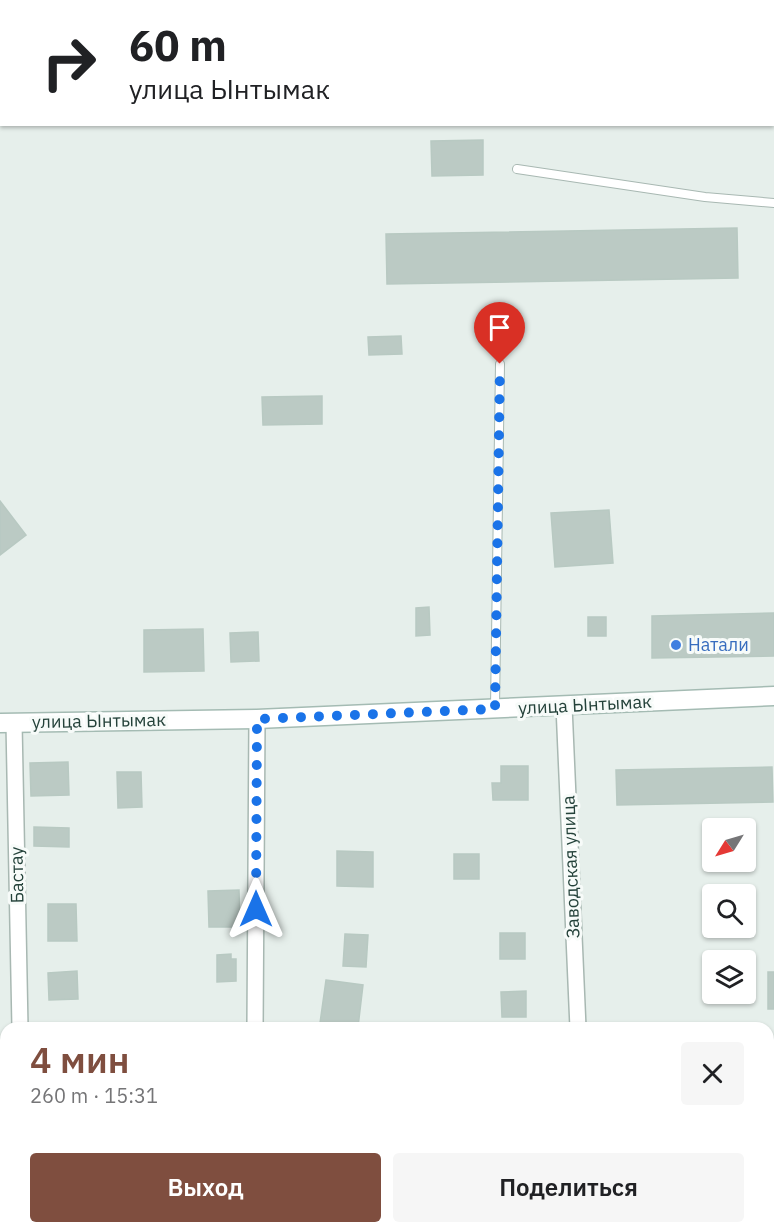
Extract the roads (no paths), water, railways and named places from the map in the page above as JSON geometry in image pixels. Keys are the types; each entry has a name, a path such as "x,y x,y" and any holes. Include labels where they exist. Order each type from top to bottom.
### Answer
{"street":[{"name":"улица Ынтымак","path":"7,723 257,719 774,696"},
{"name":"Заводская улица","path":"564,706 578,1022"},
{"path":"255,1022 257,719"},
{"name":"Бастау","path":"7,723 20,1022"}],"lane":[{"path":"517,169 705,197 774,203"},
{"path":"495,709 500,364"}],"place":[{"name":"Натали","path":"676,645"}]}
